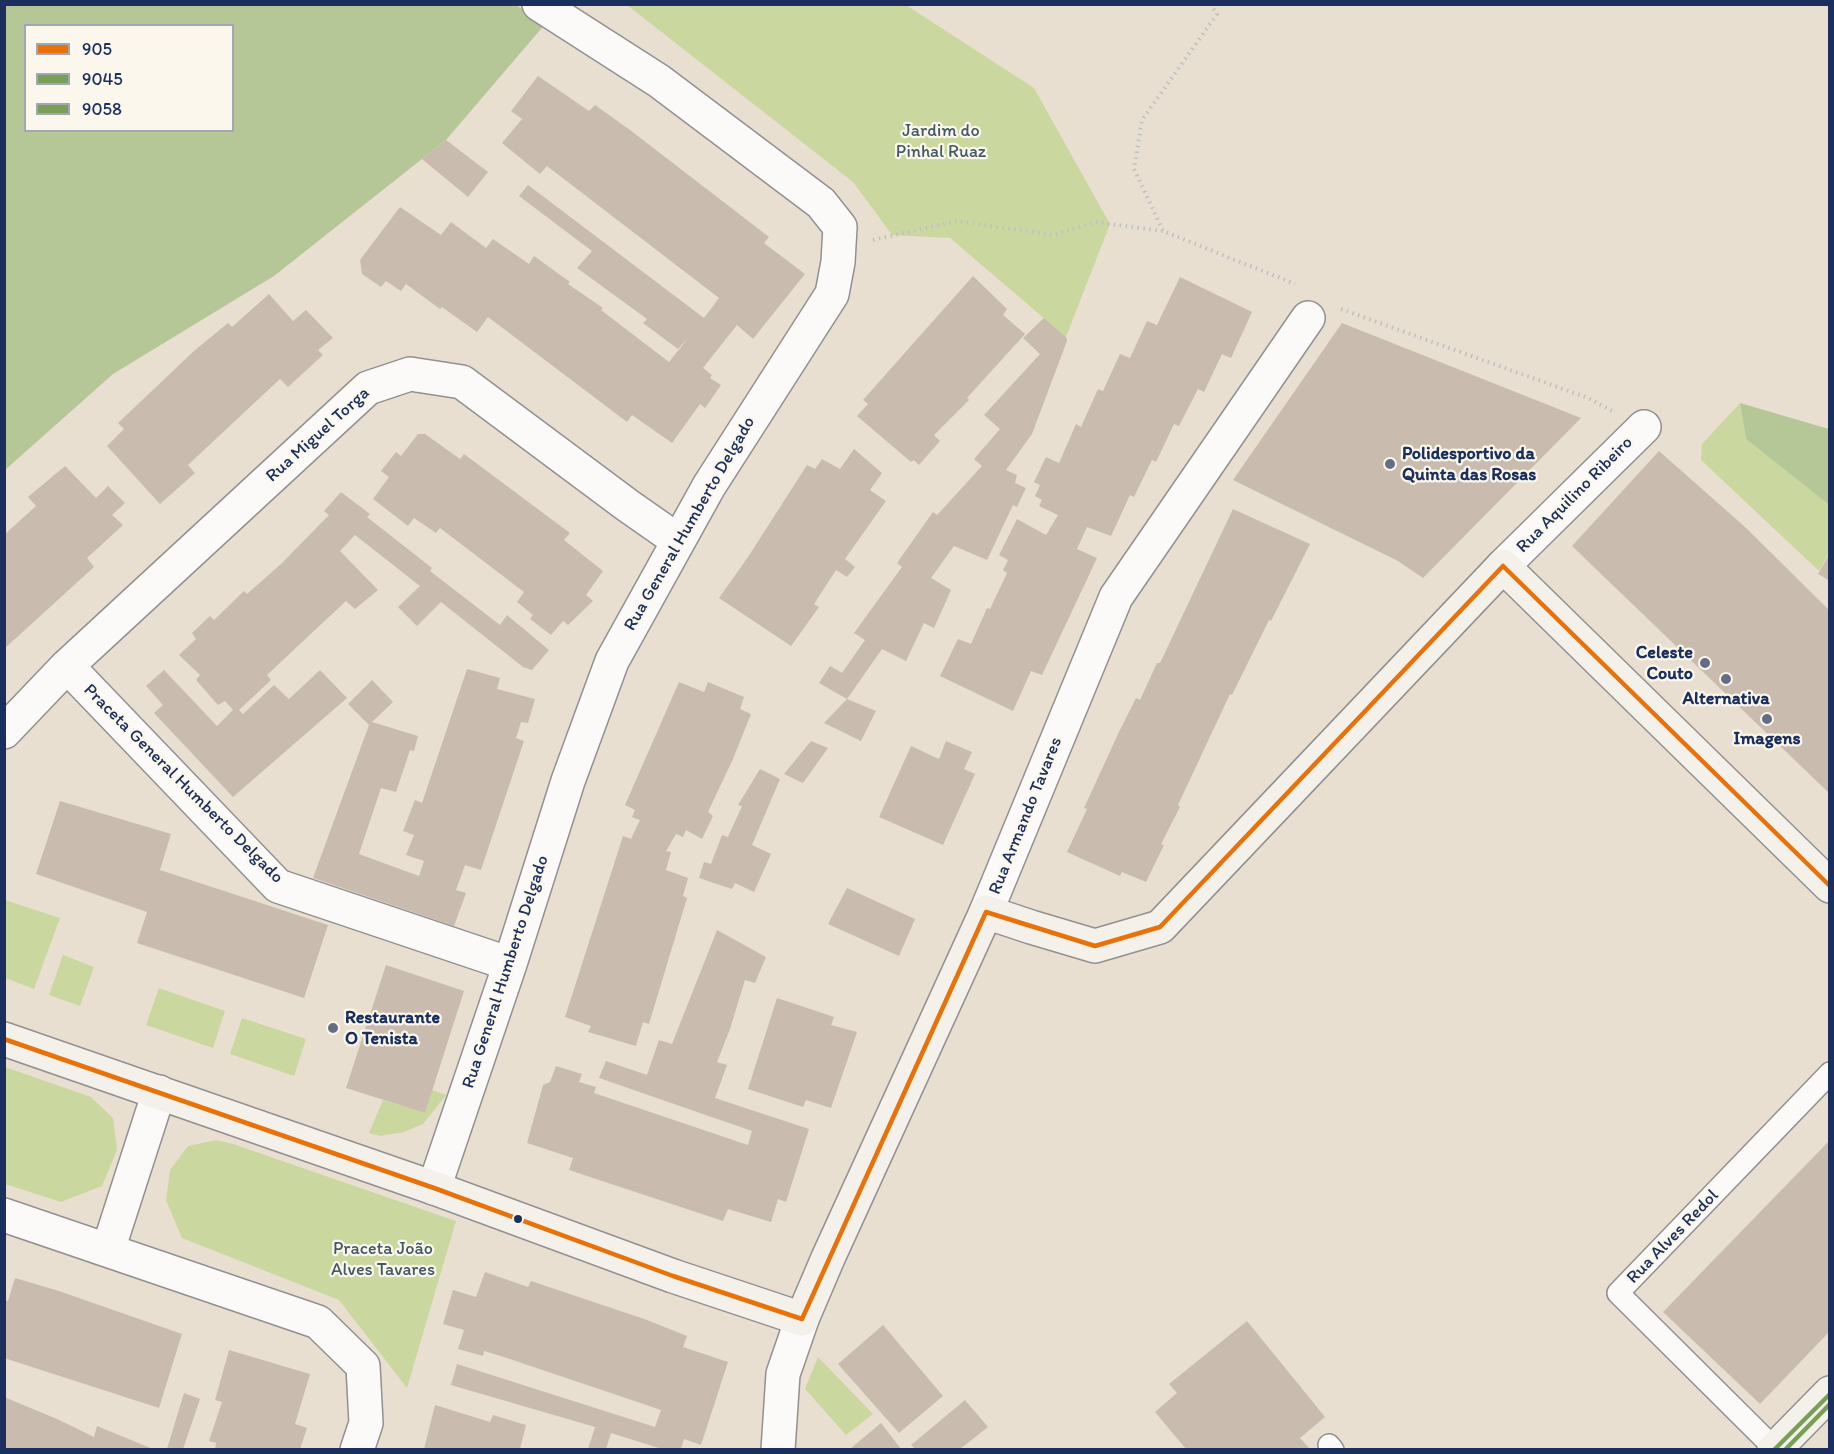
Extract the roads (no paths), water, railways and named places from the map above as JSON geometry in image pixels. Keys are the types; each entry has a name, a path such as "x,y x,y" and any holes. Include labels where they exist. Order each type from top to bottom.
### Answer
{"street":[{"name":"Rua General Humberto Delgado","path":"434,1188 510,964 568,780 612,661 677,540 715,476 832,294 838,262 840,227 822,203 658,81 539,4"},
{"name":"Rua Armando Tavares","path":"778,1449 783,1374 802,1319 986,912 1116,597 1321,312"},
{"name":"Rua Miguel Torga","path":"4,732 67,666 368,388 410,374 462,382 677,540"},
{"name":"Rua Aquilino Ribeiro","path":"986,912 1095,946 1160,927 1503,566 1644,427"},
{"path":"1503,566 1830,886"},
{"name":"Praceta General Humberto Delgado","path":"67,666 278,885 510,964"},
{"path":"4,1039 434,1188 673,1276 802,1319"},
{"path":"108,1250 159,1092"},
{"path":"4,1215 318,1322 363,1366 361,1436"},
{"path":"1774,1449 1830,1393"}],"lane":[{"name":"Rua Alves Redol","path":"1774,1449 1618,1293 1830,1073"}],"place":[{"name":"Polidesportivo da Quinta das Rosas","path":"1390,464"},
{"name":"Celeste Couto","path":"1705,663"},
{"name":"Alternativa","path":"1726,679"},
{"name":"Imagens","path":"1767,719"},
{"name":"Restaurante O Tenista","path":"333,1028"}],"park label":[{"name":"Jardim do Pinhal Ruaz","path":"941,141"},
{"name":"Praceta João Alves Tavares","path":"383,1259"}]}
